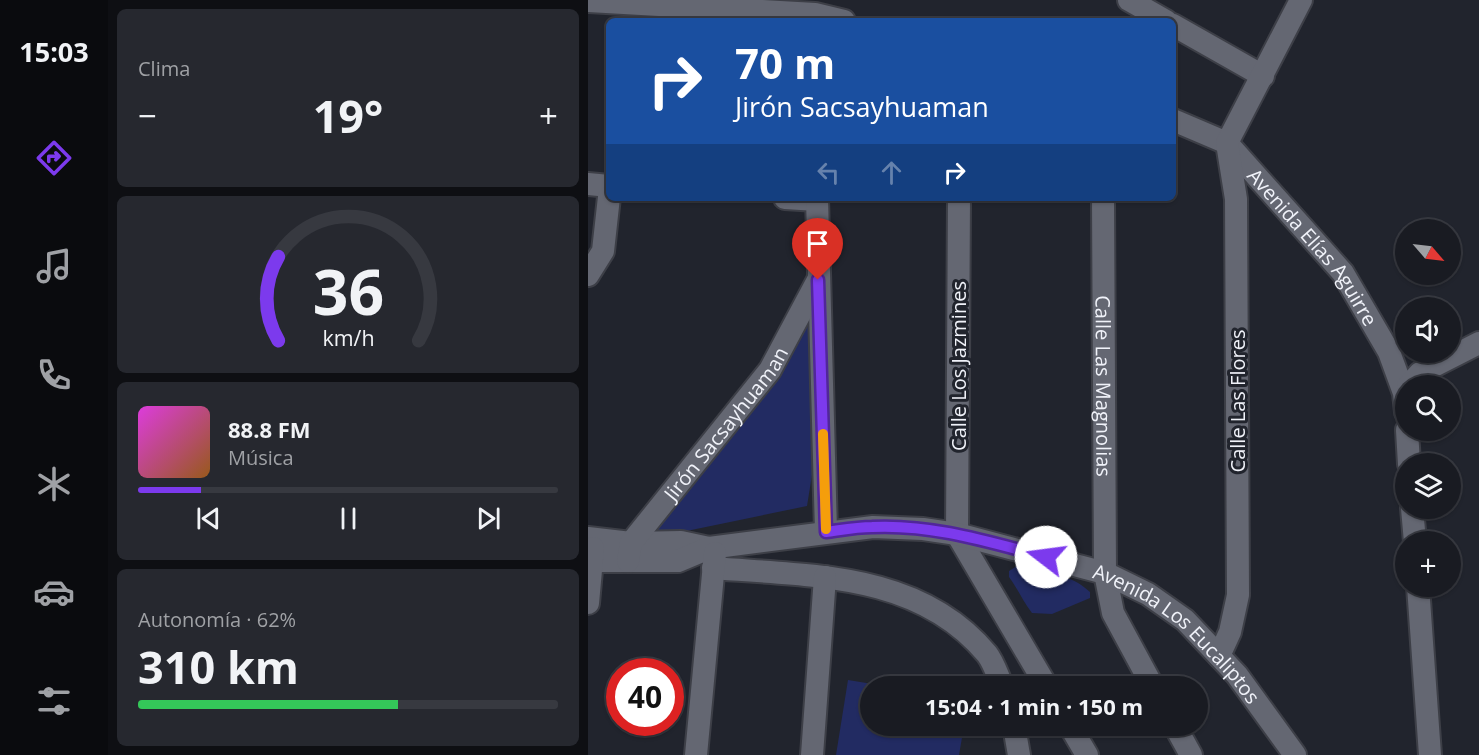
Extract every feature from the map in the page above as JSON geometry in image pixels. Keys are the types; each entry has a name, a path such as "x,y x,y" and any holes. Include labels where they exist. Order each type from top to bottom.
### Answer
{"street":[{"path":"1129,0 1161,18"},
{"path":"1227,143 1301,0"},
{"path":"588,1 624,12 814,12 834,18"},
{"path":"1176,27 1263,76"},
{"name":"Avenida Elías Aguirre","path":"1176,121 1227,143 1343,273 1389,352 1398,375"},
{"name":"Calle Las Flores","path":"1219,656 1230,632 1238,595 1236,199 1227,143"},
{"path":"588,184 606,186"},
{"path":"588,275 603,251 609,201"},
{"name":"Jirón Sacsayhuaman","path":"817,201 826,532"},
{"name":"Calle Los Jazmines","path":"957,534 959,201"},
{"name":"Calle Las Magnolias","path":"1103,201 1105,573 1113,613 1147,676"},
{"name":"Jirón Sacsayhuaman","path":"629,552 770,370 818,280"},
{"path":"1419,375 1477,351"},
{"name":"Avenida Los Eucaliptos","path":"713,555 826,532 873,527 924,529 957,534 1105,573 1148,594 1185,620 1237,675 1295,755"},
{"path":"957,534 1041,676"},
{"path":"588,603 590,537 629,552"},
{"path":"590,561 681,542 713,555 873,585 915,598 951,620 988,656 998,676"},
{"path":"696,755 713,555"},
{"path":"812,755 825,577"},
{"path":"1419,597 1430,755"},
{"path":"1016,736 1019,755"},
{"path":"1076,736 1087,755"},
{"path":"1181,736 1191,755"}],"shaded area":[{"path":"809,321 817,444 807,506 672,534 655,534 654,523 778,374 796,347"},
{"path":"1017,566 1072,580 1090,592 1090,598 1052,614 1032,613 1009,577 1009,571"},
{"path":"848,680 860,682 860,736 962,736 959,755 836,755"}],"slow traffic":[{"path":"823,434 826,529"}],"route":[{"path":"818,280 826,532 873,527 924,529 988,541 1046,557"}]}
